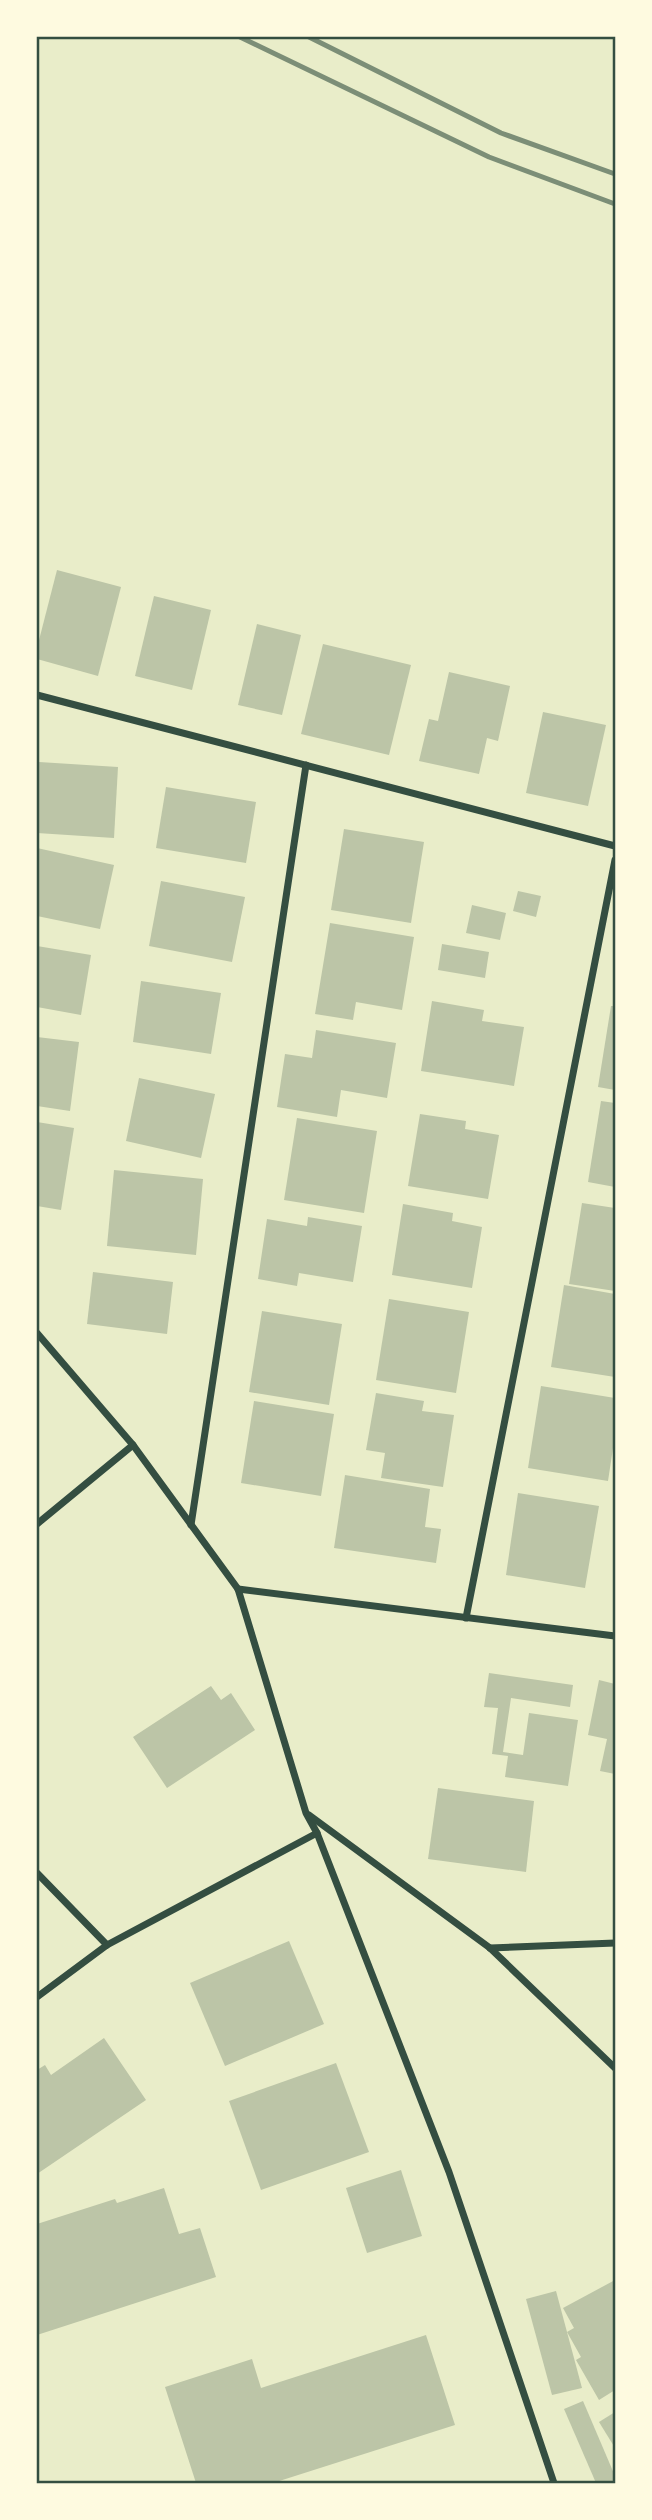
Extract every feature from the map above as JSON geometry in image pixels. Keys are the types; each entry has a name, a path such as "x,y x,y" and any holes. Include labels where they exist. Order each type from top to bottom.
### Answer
{"street":[{"path":"37,695 615,846"},
{"path":"191,1525 306,765"},
{"path":"466,1618 615,860"},
{"path":"37,1333 133,1445 238,1589 306,1813 317,1833 449,2172 554,2483"},
{"path":"37,1524 133,1445"},
{"path":"238,1589 615,1636"},
{"path":"306,1813 491,1948 615,2068"},
{"path":"37,1997 107,1945 317,1833"},
{"path":"37,1873 107,1945"},
{"path":"491,1948 615,1943"}],"building":[{"path":"57,570 121,587 98,676 37,659 37,648"},
{"path":"154,596 211,610 192,690 135,676"},
{"path":"257,624 301,635 282,715 238,705"},
{"path":"323,644 411,665 389,755 301,734"},
{"path":"449,672 510,686 498,741 487,738 479,774 419,761 429,719 438,721"},
{"path":"543,712 606,725 588,806 526,793"},
{"path":"39,762 118,767 114,838 37,833"},
{"path":"166,787 256,802 246,863 156,848"},
{"path":"344,829 424,842 411,923 331,910"},
{"path":"37,848 114,865 100,929 37,916"},
{"path":"161,881 245,897 232,962 149,946"},
{"path":"518,891 541,896 536,917 513,911"},
{"path":"472,905 506,913 500,940 466,933"},
{"path":"330,923 414,937 402,1010 356,1002 353,1020 315,1014"},
{"path":"442,944 489,952 485,978 438,970"},
{"path":"37,946 91,955 81,1015 37,1007"},
{"path":"141,981 221,993 211,1054 133,1042"},
{"path":"432,1001 484,1010 482,1021 524,1027 514,1086 421,1071"},
{"path":"611,1006 615,1006 615,1090 598,1087"},
{"path":"316,1030 396,1043 387,1098 341,1090 337,1117 277,1107 285,1054 312,1058"},
{"path":"37,1037 79,1042 70,1111 37,1106"},
{"path":"139,1078 215,1094 201,1158 126,1141"},
{"path":"601,1101 615,1103 615,1187 588,1182"},
{"path":"420,1114 466,1121 465,1129 499,1135 488,1199 408,1186"},
{"path":"297,1118 377,1131 364,1213 284,1200"},
{"path":"37,1122 74,1128 61,1210 37,1206"},
{"path":"114,1170 203,1179 196,1255 107,1246"},
{"path":"582,1203 615,1208 615,1291 569,1284"},
{"path":"403,1204 453,1213 452,1221 482,1227 472,1288 392,1275"},
{"path":"308,1217 362,1226 353,1282 299,1273 297,1286 258,1279 267,1219 307,1226"},
{"path":"93,1272 173,1282 167,1334 87,1324"},
{"path":"564,1285 615,1294 615,1377 551,1367"},
{"path":"389,1299 469,1312 456,1393 376,1380"},
{"path":"262,1311 342,1324 329,1405 249,1392"},
{"path":"541,1386 615,1398 615,1435 608,1481 528,1468"},
{"path":"376,1393 424,1401 422,1411 454,1415 443,1487 381,1478 385,1453 366,1450"},
{"path":"254,1401 334,1414 321,1496 241,1483"},
{"path":"345,1475 430,1489 425,1527 441,1529 436,1563 334,1548"},
{"path":"518,1493 599,1506 585,1588 506,1575"},
{"path":"489,1673 573,1685 570,1707 511,1698 503,1752 523,1755 529,1713 578,1720 568,1786 505,1777 508,1756 492,1754 498,1708 484,1707"},
{"path":"599,1680 615,1684 615,1774 600,1771 607,1739 588,1735"},
{"path":"211,1686 221,1700 231,1693 255,1730 167,1788 133,1737"},
{"path":"438,1788 534,1801 526,1872 428,1859"},
{"path":"289,1941 324,2024 225,2066 190,1983"},
{"path":"104,2038 146,2100 37,2174 37,2070 45,2065 51,2075"},
{"path":"336,2063 369,2152 261,2190 229,2101"},
{"path":"401,2170 422,2236 367,2253 346,2188"},
{"path":"164,2188 179,2234 200,2228 216,2277 37,2335 37,2224 115,2199 117,2203"},
{"path":"615,2280 615,2390 599,2400 576,2360 581,2357 567,2332 574,2328 563,2308"},
{"path":"556,2291 582,2388 552,2395 526,2299"},
{"path":"426,2335 455,2425 273,2483 196,2483 165,2387 252,2359 261,2388"},
{"path":"583,2401 615,2476 615,2483 596,2483 564,2409"},
{"path":"615,2412 615,2448 599,2422"}],"railway":[{"path":"240,37 489,157 615,204"},
{"path":"309,37 501,133 615,174"}]}
